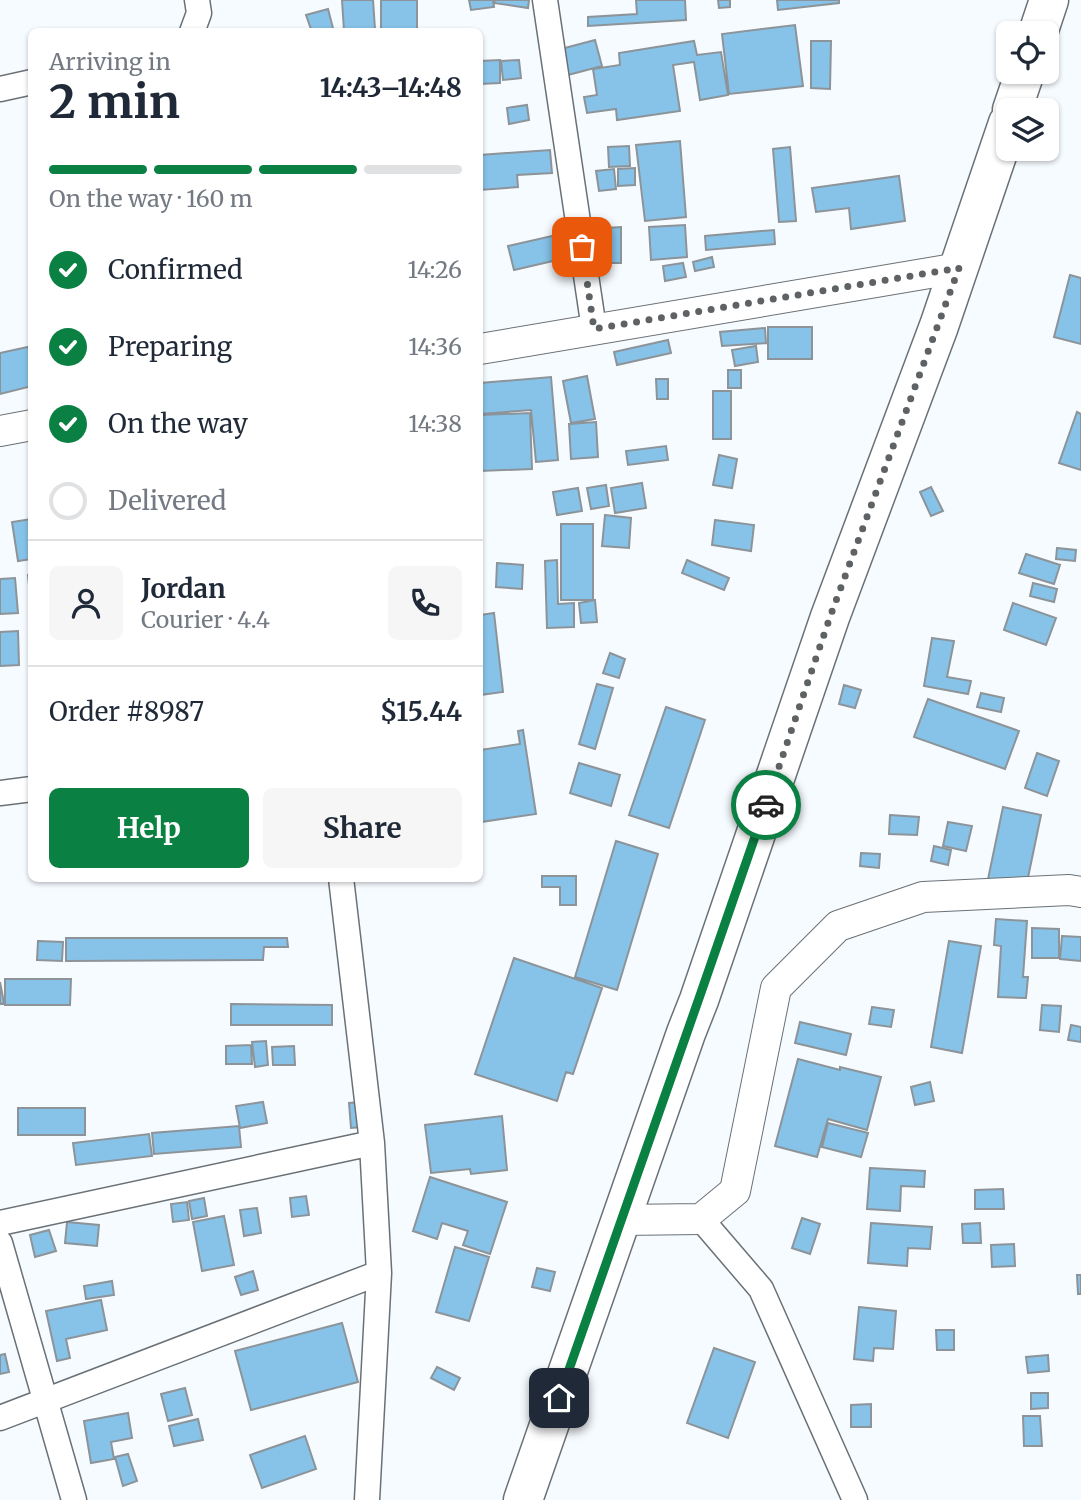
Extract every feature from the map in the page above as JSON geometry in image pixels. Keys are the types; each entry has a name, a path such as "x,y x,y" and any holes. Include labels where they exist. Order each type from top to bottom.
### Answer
{"main road":[{"path":"1042,21 1049,0"},
{"path":"523,1500 830,617 959,268 996,159"}],"street":[{"path":"193,28 199,13 197,0"},
{"path":"545,0 594,329"},
{"path":"0,89 28,83"},
{"path":"483,348 959,268"},
{"path":"0,431 28,426"},
{"path":"0,793 28,790"},
{"path":"341,882 372,1143 379,1273 367,1500"},
{"path":"621,1220 701,1219 735,1191 776,988 838,926 923,897 1069,890 1081,892"},
{"path":"0,1223 372,1143"},
{"path":"701,1219 761,1289 855,1500"},
{"path":"0,1243 74,1500"},
{"path":"0,1418 379,1273"}],"building":[{"path":"342,0 373,0 375,28 344,28"},
{"path":"381,0 417,0 417,28 381,28"},
{"path":"469,0 493,0 494,7 471,10"},
{"path":"495,0 529,0 528,8 494,3"},
{"path":"636,0 685,0 686,20 588,26 588,17 637,14"},
{"path":"718,0 730,0 730,7 719,8"},
{"path":"777,0 839,0 839,3 778,10"},
{"path":"328,9 333,28 311,28 306,15"},
{"path":"795,25 803,86 729,94 722,34"},
{"path":"595,40 602,66 568,75 561,49"},
{"path":"694,41 697,55 721,52 728,95 700,100 694,62 673,65 680,111 617,120 616,109 587,113 584,97 597,95 593,69 620,65 619,53"},
{"path":"811,41 831,41 830,89 811,88"},
{"path":"500,60 500,83 483,84 483,61"},
{"path":"519,60 521,78 503,80 501,61"},
{"path":"527,105 529,120 509,124 507,108"},
{"path":"680,141 686,217 645,221 636,145"},
{"path":"629,146 630,166 609,167 608,147"},
{"path":"790,147 796,221 779,222 773,149"},
{"path":"550,150 552,173 517,175 518,187 483,190 483,155"},
{"path":"635,168 635,185 618,186 618,169"},
{"path":"614,169 616,189 599,191 596,171"},
{"path":"899,176 905,221 851,229 849,208 816,212 812,188"},
{"path":"685,225 687,257 651,260 649,227"},
{"path":"621,227 621,263 607,263 607,228"},
{"path":"774,230 775,244 706,250 705,236"},
{"path":"561,234 566,258 514,270 508,246"},
{"path":"712,257 714,267 695,271 693,262"},
{"path":"683,263 686,277 665,281 663,266"},
{"path":"1070,275 1081,278 1081,344 1054,337"},
{"path":"768,327 812,327 812,359 768,359"},
{"path":"765,328 766,343 722,346 720,332"},
{"path":"668,340 671,353 617,365 614,352"},
{"path":"756,346 758,362 735,366 732,350"},
{"path":"28,347 28,387 0,394 0,353"},
{"path":"728,370 741,370 741,388 728,388"},
{"path":"587,376 595,419 571,423 563,381"},
{"path":"551,377 558,460 536,462 531,410 483,414 483,383"},
{"path":"656,379 668,379 668,399 657,399"},
{"path":"713,391 731,391 731,439 713,439"},
{"path":"1077,412 1081,414 1081,470 1059,463"},
{"path":"530,413 532,469 483,471 483,415"},
{"path":"596,422 598,457 571,459 569,424"},
{"path":"666,446 668,460 628,465 626,451"},
{"path":"719,455 737,459 732,488 713,485"},
{"path":"642,483 646,508 615,513 611,488"},
{"path":"606,485 609,506 591,509 587,488"},
{"path":"931,487 943,511 931,516 920,492"},
{"path":"578,488 582,511 557,515 553,492"},
{"path":"605,515 631,518 629,548 602,546"},
{"path":"28,520 28,560 18,561 12,522"},
{"path":"715,520 754,525 751,551 712,545"},
{"path":"561,524 593,524 593,600 561,600"},
{"path":"1057,548 1076,550 1075,561 1056,559"},
{"path":"1026,554 1060,565 1054,584 1019,573"},
{"path":"557,560 558,604 574,603 574,627 547,628 545,561"},
{"path":"687,560 729,578 724,590 682,573"},
{"path":"497,563 523,565 522,589 496,587"},
{"path":"15,578 18,613 0,614 0,579"},
{"path":"1033,583 1057,589 1054,602 1030,596"},
{"path":"595,600 597,622 581,623 579,603"},
{"path":"1013,603 1056,618 1046,645 1004,630"},
{"path":"494,613 503,692 483,695 483,615"},
{"path":"18,631 19,665 0,666 0,632"},
{"path":"932,638 954,641 947,677 971,681 968,694 924,686"},
{"path":"610,653 625,659 619,678 603,673"},
{"path":"597,684 613,688 595,749 579,744"},
{"path":"844,685 861,690 855,708 839,704"},
{"path":"981,693 1004,698 1001,712 977,707"},
{"path":"928,699 1019,731 1005,769 914,737"},
{"path":"666,707 705,720 669,828 629,815"},
{"path":"523,730 536,814 483,822 483,750 520,744 518,731"},
{"path":"1037,753 1059,761 1047,796 1025,788"},
{"path":"579,763 620,775 611,806 570,793"},
{"path":"1003,807 1041,815 1025,892 987,884"},
{"path":"890,815 919,817 917,835 889,834"},
{"path":"948,822 972,826 966,851 943,846"},
{"path":"616,841 658,854 617,990 575,977"},
{"path":"934,846 951,850 948,865 931,861"},
{"path":"861,853 880,854 879,868 860,866"},
{"path":"542,876 576,876 576,905 560,905 560,887 542,887"},
{"path":"996,919 1027,921 1023,977 1028,977 1026,998 998,997 1001,946 994,945"},
{"path":"1032,928 1059,929 1059,958 1032,958"},
{"path":"1062,936 1081,937 1081,961 1060,959"},
{"path":"66,938 287,938 288,947 264,947 263,960 66,961"},
{"path":"38,941 63,942 62,961 37,960"},
{"path":"949,941 981,946 962,1053 931,1047"},
{"path":"514,958 602,988 573,1074 566,1072 557,1101 475,1074"},
{"path":"5,979 71,979 70,1005 5,1005"},
{"path":"0,982 4,1003 0,1004"},
{"path":"231,1004 332,1005 332,1025 231,1025"},
{"path":"1042,1005 1061,1006 1059,1032 1040,1030"},
{"path":"872,1007 894,1010 891,1027 869,1024"},
{"path":"800,1022 851,1034 846,1055 795,1043"},
{"path":"1071,1025 1081,1027 1081,1042 1068,1040"},
{"path":"266,1041 268,1065 255,1067 252,1042"},
{"path":"251,1045 252,1064 226,1064 226,1046"},
{"path":"294,1046 295,1065 273,1065 272,1047"},
{"path":"798,1059 881,1077 867,1130 828,1119 817,1157 775,1146"},
{"path":"930,1082 934,1101 915,1105 911,1087"},
{"path":"263,1102 267,1123 240,1128 236,1106"},
{"path":"360,1102 362,1127 351,1128 349,1103"},
{"path":"18,1108 85,1108 85,1135 18,1135"},
{"path":"502,1116 507,1170 471,1174 470,1169 431,1173 425,1125"},
{"path":"828,1123 868,1133 861,1157 822,1147"},
{"path":"239,1126 241,1147 154,1154 152,1133"},
{"path":"149,1134 152,1156 76,1165 73,1143"},
{"path":"870,1168 925,1171 924,1187 901,1186 900,1211 867,1209"},
{"path":"430,1177 507,1202 490,1254 463,1245 468,1231 442,1223 437,1239 413,1231"},
{"path":"1003,1189 1004,1209 975,1209 975,1190"},
{"path":"306,1196 309,1215 292,1217 290,1198"},
{"path":"204,1198 207,1216 192,1219 189,1201"},
{"path":"187,1202 189,1220 173,1222 171,1204"},
{"path":"257,1208 261,1233 244,1236 240,1210"},
{"path":"224,1216 234,1265 202,1271 193,1222"},
{"path":"802,1218 820,1224 810,1254 792,1248"},
{"path":"67,1222 99,1225 97,1246 65,1243"},
{"path":"871,1223 932,1227 930,1249 908,1248 907,1266 868,1263"},
{"path":"980,1223 981,1243 963,1243 962,1224"},
{"path":"49,1230 56,1251 35,1257 30,1235"},
{"path":"1014,1244 1015,1266 992,1267 991,1245"},
{"path":"455,1247 489,1257 469,1321 436,1312"},
{"path":"537,1268 555,1272 550,1291 532,1287"},
{"path":"253,1271 258,1290 241,1295 235,1277"},
{"path":"1077,1275 1081,1275 1081,1294 1078,1294"},
{"path":"112,1281 114,1295 86,1299 84,1286"},
{"path":"101,1300 107,1330 66,1339 70,1358 57,1361 46,1311"},
{"path":"859,1307 896,1311 893,1349 874,1348 873,1361 854,1359"},
{"path":"342,1323 358,1382 251,1410 235,1351"},
{"path":"936,1330 954,1330 954,1350 937,1350"},
{"path":"714,1348 755,1362 728,1438 687,1423"},
{"path":"5,1354 9,1372 0,1374 0,1355"},
{"path":"1048,1355 1049,1371 1028,1373 1026,1357"},
{"path":"437,1367 460,1378 454,1390 431,1378"},
{"path":"185,1388 192,1415 168,1421 161,1394"},
{"path":"1031,1393 1048,1393 1048,1408 1031,1409"},
{"path":"871,1404 871,1427 851,1427 851,1405"},
{"path":"128,1413 132,1438 111,1442 114,1459 91,1463 84,1421"},
{"path":"1023,1416 1040,1416 1042,1446 1024,1446"},
{"path":"198,1419 203,1440 174,1446 169,1426"},
{"path":"305,1436 316,1469 262,1488 250,1455"},
{"path":"128,1454 137,1481 123,1486 115,1457"}],"way so far":[{"path":"582,247 594,329 959,268 830,617 766,805"}],"route":[{"path":"559,1398 766,805"}]}
